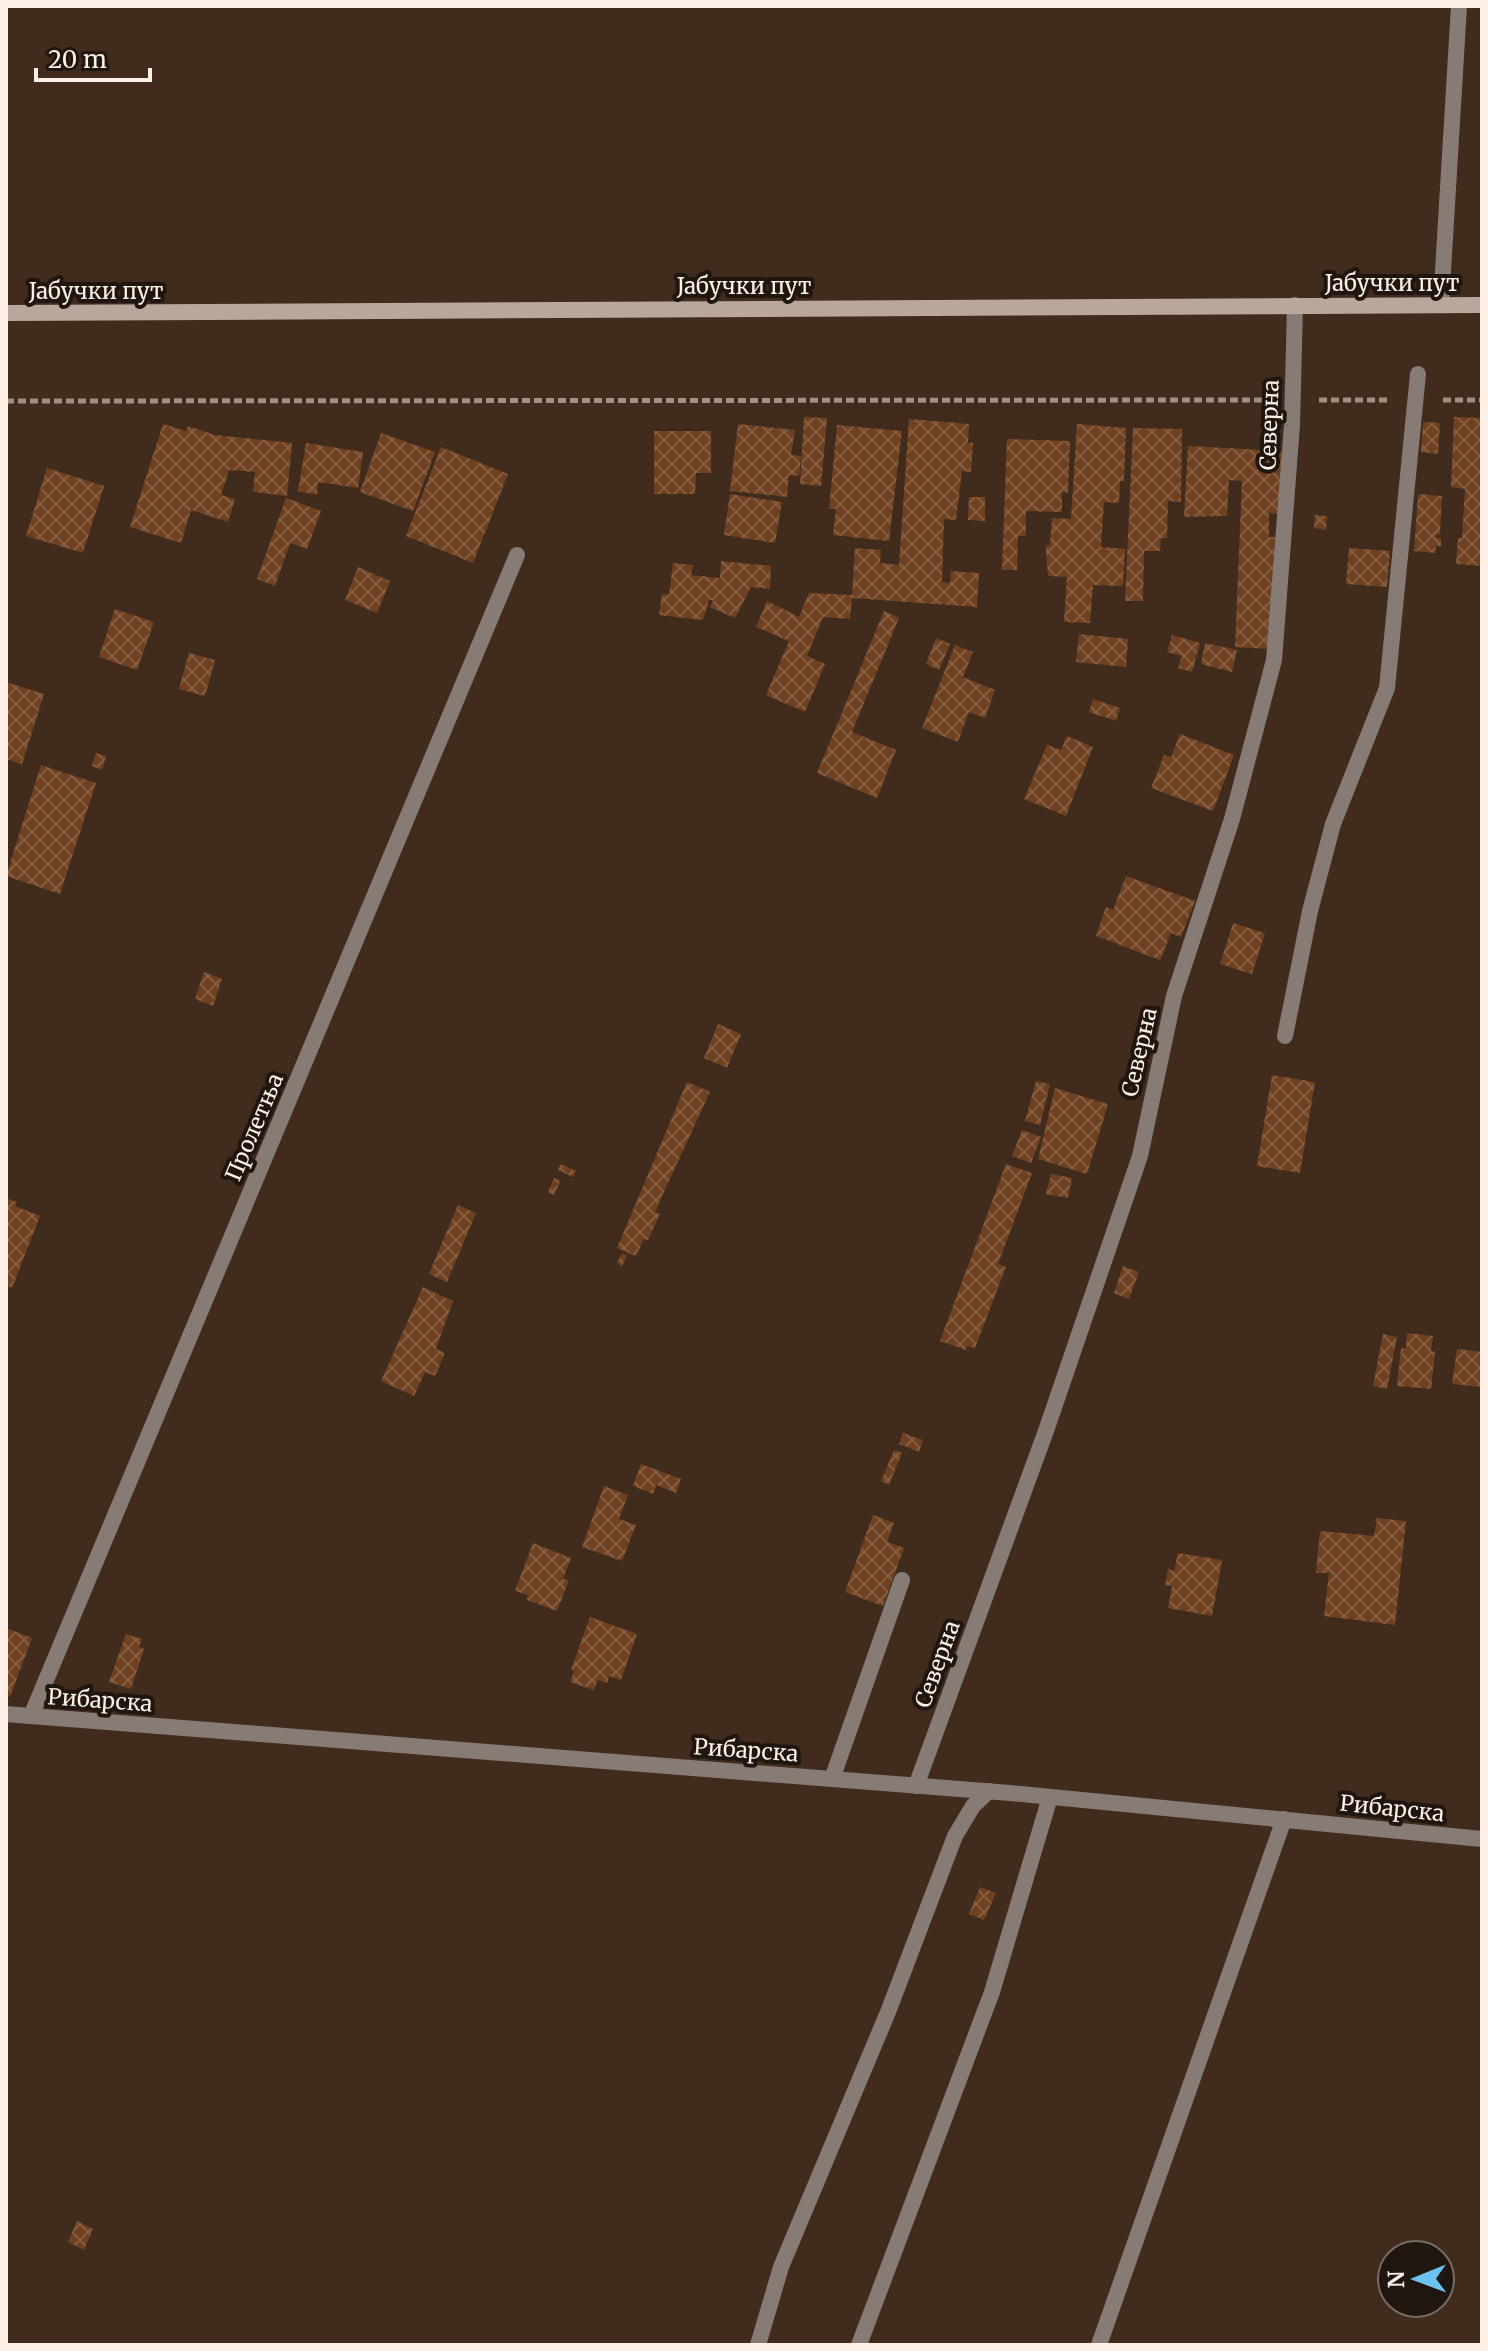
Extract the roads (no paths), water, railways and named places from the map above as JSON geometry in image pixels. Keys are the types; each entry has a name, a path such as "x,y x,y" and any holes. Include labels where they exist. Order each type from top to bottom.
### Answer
{"main road":[{"name":"Јабучки пут","path":"6,313 1482,305"}],"street":[{"path":"1441,304 1459,6"},
{"name":"Северна","path":"916,1786 1047,1428 1140,1156 1174,996 1232,819 1278,639 1295,305"},
{"path":"1285,1036 1310,911 1333,824 1387,688 1418,374"},
{"name":"Пролетња","path":"31,1716 517,555"},
{"path":"832,1779 902,1580"},
{"name":"Рибарска","path":"6,1714 989,1791 1482,1839"},
{"path":"758,2345 781,2267 888,2012 955,1836 973,1806 989,1791"},
{"path":"859,2345 992,1992 1050,1797"},
{"path":"1099,2345 1284,1819"}]}
